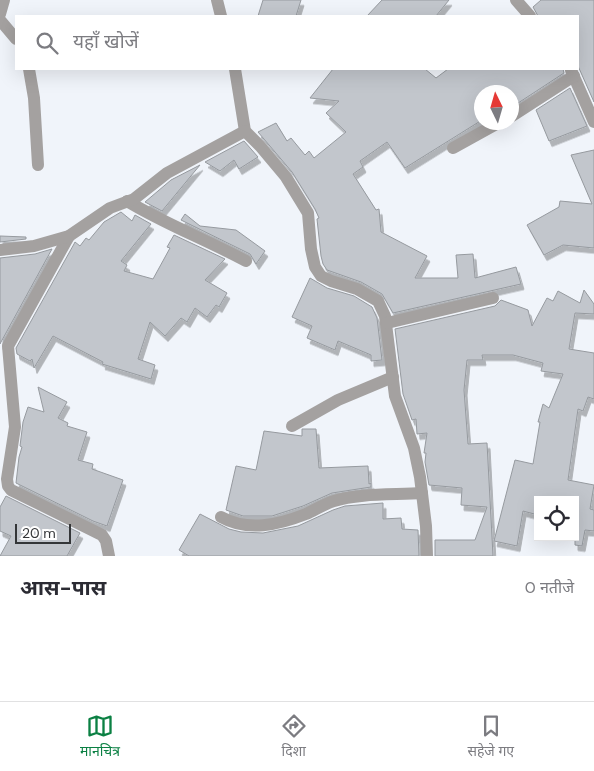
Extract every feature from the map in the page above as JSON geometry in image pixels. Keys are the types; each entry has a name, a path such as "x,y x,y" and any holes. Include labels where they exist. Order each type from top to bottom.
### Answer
{"street":[{"path":"0,14 4,0"},
{"path":"217,0 222,15"},
{"path":"0,20 15,38"},
{"path":"29,70 34,98 38,165"},
{"path":"234,70 245,131 286,178 308,213 315,267 321,276 330,281 356,289 378,301 387,323 397,406 414,448 422,494 427,556"},
{"path":"519,111 572,72 594,122"},
{"path":"453,148 486,130"},
{"path":"0,250 34,246 69,236 110,208 134,199 167,173 245,131"},
{"path":"127,201 157,219 191,233 246,261"},
{"path":"69,236 8,346 15,427 14,438 3,473 11,490 102,535 106,541 109,556"},
{"path":"387,323 493,298"},
{"path":"292,426 338,400 393,377"},
{"path":"221,517 233,524 252,526 270,524 286,521 334,501 366,496 422,494"}],"building":[{"path":"263,0 301,0 296,15 258,15"},
{"path":"382,0 449,0 437,15 368,15"},
{"path":"541,0 594,0 594,102 579,68 579,15 537,15 533,7"},
{"path":"332,70 426,70 436,78 447,70 563,70 564,73 519,102 519,85 474,85 474,125 405,168 387,142 360,161 363,167 353,174 376,210 379,209 381,232 427,256 415,278 458,278 456,255 473,254 475,278 516,267 521,284 393,313 382,294 361,282 327,270 321,256 317,219 319,218 315,209 292,172 258,132 276,123 287,141 291,138 305,155 309,151 314,158 346,132 326,113 339,101 310,98"},
{"path":"570,88 587,126 549,141 536,110"},
{"path":"244,141 258,157 239,169 234,160 220,171 205,162"},
{"path":"594,150 594,248 563,245 544,255 527,225 559,207 560,201 592,204 571,155"},
{"path":"200,165 162,211 145,202 171,180"},
{"path":"121,212 132,221 135,215 151,224 121,261 127,265 124,271 153,279 170,248 167,247 174,235 225,259 205,280 227,293 219,307 216,305 207,317 195,308 187,322 181,318 165,336 150,322 138,359 155,365 151,379 102,364 103,362 53,336 34,368 32,359 30,361 17,354 16,348 75,242 80,246 86,238 89,240 104,222"},
{"path":"185,214 200,226 236,230 265,251 256,264 250,254 181,220"},
{"path":"0,236 26,237 26,239 0,242"},
{"path":"52,249 0,344 0,258 35,254"},
{"path":"310,278 327,288 354,296 372,307 377,318 382,360 371,361 371,355 338,341 335,350 307,338 312,326 292,317"},
{"path":"584,290 594,304 594,314 575,313 569,349 594,353 594,399 588,397 583,411 578,409 568,480 594,485 590,509 594,510 594,531 585,530 582,546 575,545 575,541 579,541 579,496 534,496 534,514 523,511 517,546 494,541 515,460 533,464 540,422 538,422 543,404 549,408 563,374 541,371 543,363 513,355 482,355 483,360 467,360 464,390 468,444 487,443 493,556 435,556 435,540 475,540 487,507 461,505 462,488 429,485 425,462 426,453 424,453 427,433 417,434 416,419 412,420 403,394 395,329 495,306 501,300 528,310 532,326 547,298 553,301 558,291 580,303"},
{"path":"38,387 67,402 58,418 68,423 67,426 87,432 78,460 93,464 92,469 123,480 107,526 16,483 22,447 20,446 23,422 28,407 44,412"},
{"path":"302,429 316,429 319,468 368,466 369,484 371,483 371,487 332,493 303,506 272,516 243,516 226,510 236,466 256,470 264,431 302,436"},
{"path":"6,496 80,533 67,556 0,556 11,536 0,531 0,507"},
{"path":"383,503 383,519 401,518 402,529 418,530 419,556 189,556 179,550 200,514 229,529 241,532 263,533 298,526 345,506"}]}
